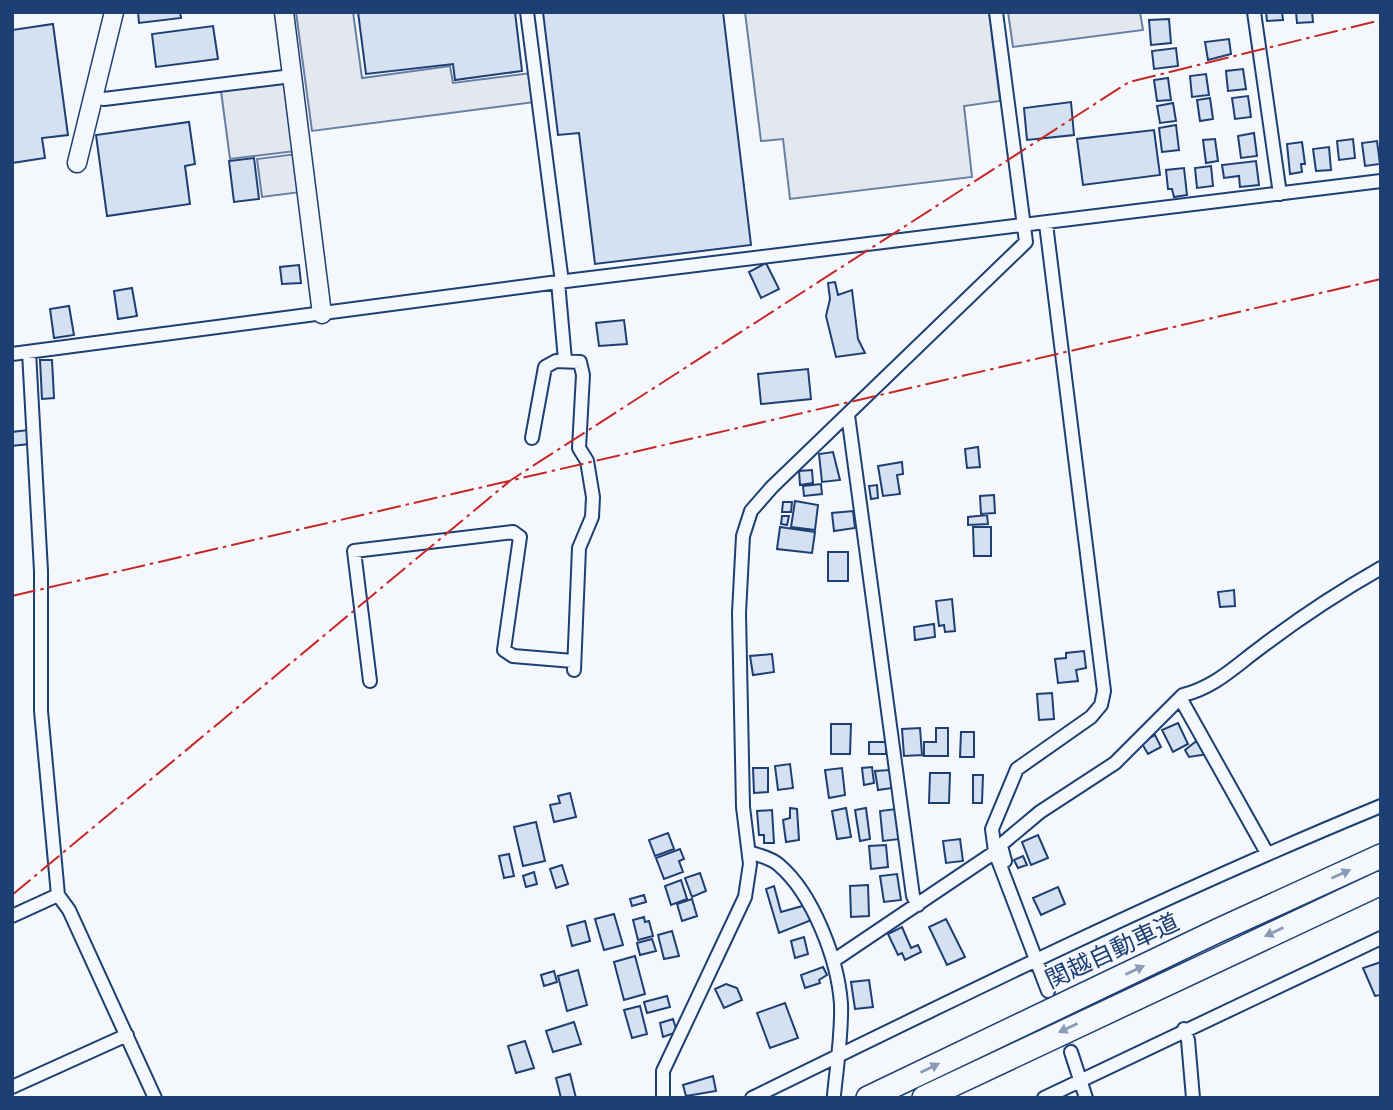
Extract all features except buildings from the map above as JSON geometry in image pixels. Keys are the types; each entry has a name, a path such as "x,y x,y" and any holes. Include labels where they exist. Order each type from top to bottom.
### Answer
{"highway":[{"name":"関越自動車道","path":"869,1098 1381,856"},
{"name":"関越自動車道","path":"924,1098 1381,883"}],"street":[{"path":"77,163 114,12"},
{"path":"284,12 322,314"},
{"path":"527,12 560,282 565,360"},
{"path":"663,1098 663,1071 744,897 749,879 750,852 743,807 739,613 743,536 751,511 1024,245 996,12"},
{"path":"1254,12 1280,194"},
{"path":"93,97 104,99 292,76"},
{"path":"12,354 560,282 1381,181"},
{"path":"1036,952 995,852 992,829 1017,769 1091,717 1101,705 1104,694 1046,224"},
{"path":"29,352 41,571 41,711 58,895 69,910 155,1098"},
{"path":"370,681 354,551 513,532 520,537 504,650 513,656 573,665 579,548 592,517 593,497 587,461 579,448 583,369 580,362 550,362 545,367 532,438"},
{"path":"848,415 851,418 913,896 918,905"},
{"path":"1048,992 1002,854 1003,843 1040,812 1115,763 1184,695 1197,693 1225,677 1269,641 1381,568"},
{"path":"1183,703 1267,853"},
{"path":"752,1098 1036,952 1381,806"},
{"path":"750,852 771,860 787,874 819,924 833,961 841,1008 834,1095"},
{"path":"833,961 995,852"},
{"path":"12,916 58,895"},
{"path":"1044,1098 1184,1029 1381,938"},
{"path":"1184,1029 1188,1040 1193,1098"},
{"path":"12,1087 127,1035"},
{"path":"1071,1052 1086,1098"}],"shaded area":[{"path":"296,12 353,12 362,78 450,66 453,83 531,73 535,102 312,131"},
{"path":"745,12 989,12 1000,101 964,106 972,177 790,199 783,139 761,141"},
{"path":"1008,12 1140,12 1143,30 1013,47"},
{"path":"287,82 296,151 230,159 221,91"},
{"path":"296,154 301,192 262,197 257,159"}],"tunnel":[{"path":"1048,991 1071,1052"}],"power":[{"path":"12,895 511,480 1129,82 1381,20"},
{"path":"12,596 1381,279"}]}
